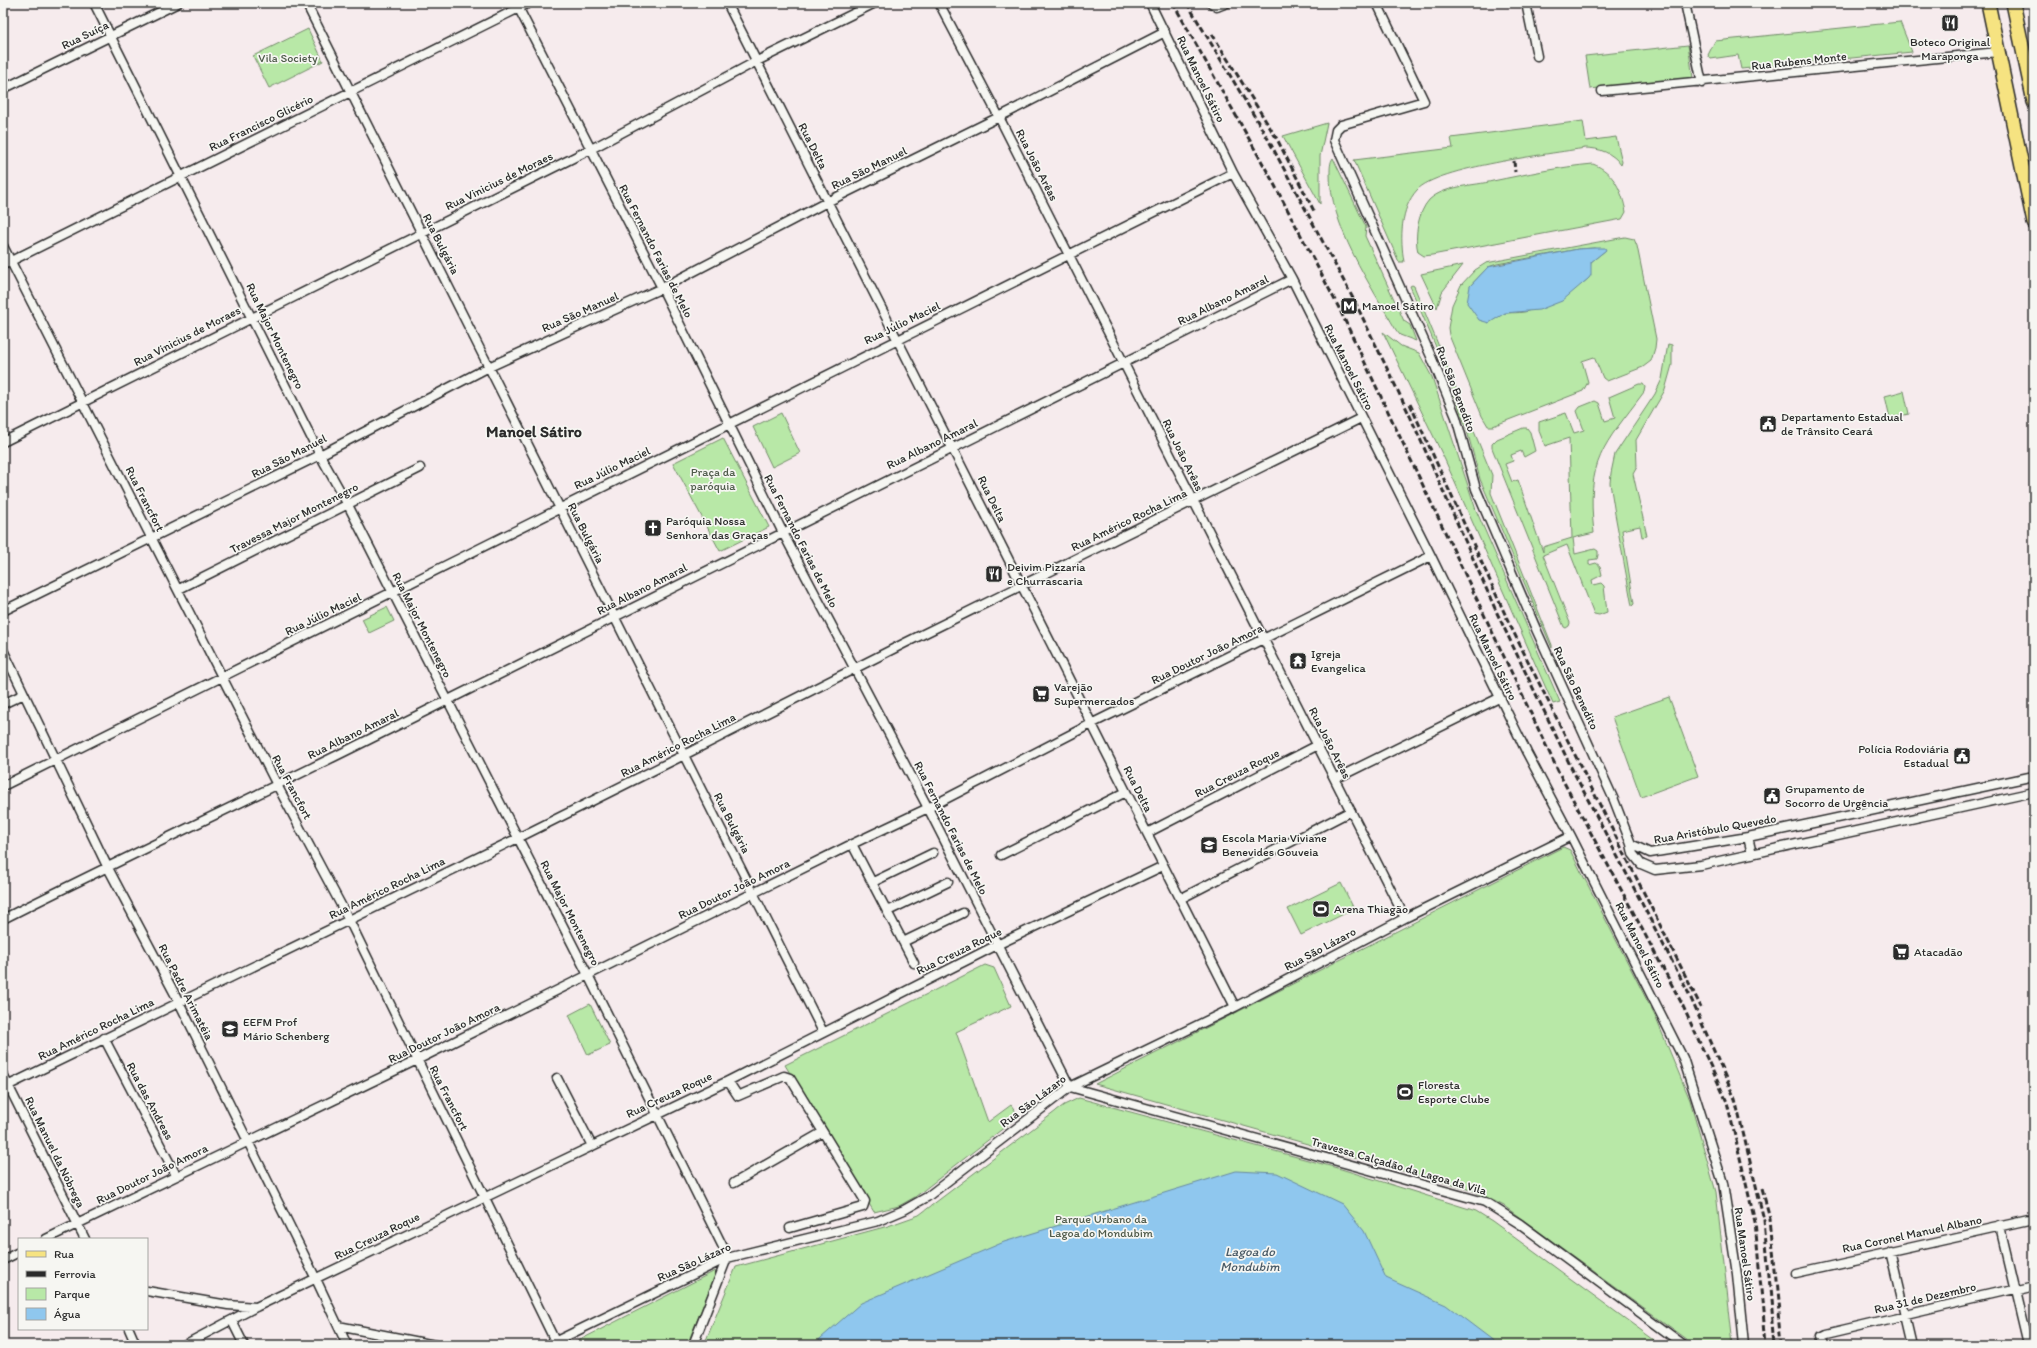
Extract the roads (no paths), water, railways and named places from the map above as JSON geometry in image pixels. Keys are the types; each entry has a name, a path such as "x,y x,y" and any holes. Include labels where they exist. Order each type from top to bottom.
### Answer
{"main road":[{"path":"1988,3 2034,223"},
{"path":"2013,3 2031,77 2034,102"}],"street":[{"name":"Rua Major Montenegro","path":"94,3 320,454 348,505 588,975 724,1249 727,1258"},
{"name":"Rua Suíça","path":"3,89 178,3"},
{"name":"Rua Bulgária","path":"306,3 824,1032"},
{"name":"Rua Francisco Glicério","path":"3,265 351,92 518,6 529,3"},
{"name":"Rua Delta","path":"727,3 898,338 1021,585 1235,1007"},
{"name":"Rua Vinicius de Moraes","path":"3,442 251,317 591,149 757,61 875,3"},
{"name":"Rua João Arêas","path":"938,3 999,117 1069,254 1193,502 1405,918"},
{"name":"Rua Manoel Sátiro","path":"1150,3 1233,173 1292,279 1431,556 1499,698 1659,1008 1683,1058 1723,1183 1737,1275 1744,1345"},
{"path":"1211,3 1217,7 1227,3"},
{"name":"Rua São Benedito","path":"1377,3 1424,101 1341,125 1336,130 1334,140 1430,354 1456,417 1476,489 1536,629 1614,800 1631,844"},
{"path":"1526,3 1537,56"},
{"path":"1685,3 1702,83"},
{"name":"Rua Fernando Farias de Melo","path":"518,6 662,288 782,532 928,808 1070,1087"},
{"name":"Rua São Manuel","path":"3,611 152,539 489,367 662,288 828,202 1165,32"},
{"name":"Rua Rubens Monte","path":"1602,91 1702,83 1998,52"},
{"name":"Rua Júlio Maciel","path":"3,786 393,593 560,507 898,338 1233,173"},
{"name":"Rua Francfort","path":"3,246 277,785 349,920 486,1197 552,1343"},
{"name":"Rua Albano Amaral","path":"3,919 107,866 277,785 1292,279"},
{"name":"Rua Américo Rocha Lima","path":"6,1086 518,838 1021,585 1193,502 1361,418"},
{"name":"Travessa Major Montenegro","path":"179,590 420,468"},
{"name":"Rua Doutor João Amora","path":"48,1238 417,1060 852,844 928,808 1092,724 1431,556"},
{"name":"Rua Padre Arimatéia","path":"3,650 107,866 178,1002 316,1279 347,1345"},
{"path":"3,704 24,694"},
{"path":"1335,779 1499,698"},
{"name":"Rua Creuza Roque","path":"1147,833 1318,745"},
{"name":"Rua Aristóbulo Quevedo","path":"1631,844 1650,853 1748,836 2034,776"},
{"path":"1001,855 1126,792"},
{"path":"1631,844 1633,854 1637,860 1646,867 1655,870 1701,865 2034,792"},
{"path":"1180,899 1351,811"},
{"name":"Rua São Lázaro","path":"552,1343 727,1258 878,1221 904,1210 926,1197 1070,1087 1235,1007 1405,918 1571,836"},
{"path":"1748,836 1752,854"},
{"path":"852,844 914,963"},
{"path":"873,882 933,853"},
{"name":"Rua Creuza Roque","path":"184,1345 256,1307 656,1114 728,1081 997,945 1163,866"},
{"path":"888,911 948,882"},
{"path":"903,942 963,913"},
{"name":"Rua das Andreas","path":"104,1038 176,1175"},
{"name":"Rua Manuel da Nóbrega","path":"3,1075 6,1086 84,1238"},
{"path":"728,1081 738,1096 784,1076 788,1076 865,1203 863,1207 790,1228"},
{"path":"557,1078 592,1146"},
{"name":"Travessa Calçadão da Lagoa da Vila","path":"1070,1087 1485,1202 1520,1224 1684,1345"},
{"path":"734,1183 823,1132"},
{"name":"Rua Coronel Manuel Albano","path":"1796,1273 2034,1220"},
{"path":"2000,1227 2016,1289 2028,1345"},
{"path":"1890,1251 1912,1345"},
{"path":"3,1260 18,1252"},
{"path":"694,1345 727,1258"},
{"name":"Rua 31 de Dezembro","path":"1823,1345 1822,1335 1905,1314 2034,1285"},
{"path":"148,1291 228,1305 256,1307"},
{"path":"232,1321 244,1345"},
{"path":"338,1326 435,1345"},
{"path":"129,1330 136,1345"}],"water":[{"path":"1605,248 1606,250 1591,262 1591,275 1589,278 1562,301 1539,310 1505,313 1489,323 1479,320 1467,303 1470,286 1488,267 1578,249"},
{"name":"Lagoa do Mondubim","path":"1236,1171 1277,1173 1342,1204 1364,1231 1386,1278 1446,1305 1499,1345 813,1345 861,1303 1004,1242"}],"railway":[{"path":"1173,3 1272,180 1339,308 1560,775 1681,1002 1727,1102 1755,1222 1766,1345"},
{"path":"1187,3 1268,139 1356,304 1410,416 1497,613 1571,767 1689,994 1735,1099 1764,1220 1775,1345"},
{"path":"1212,34 1277,139 1314,211"},
{"path":"1514,161 1515,172"},
{"path":"1410,404 1509,623 1701,1007"},
{"path":"1762,1189 1770,1218 1782,1345"}],"place":[{"name":"Boteco Original Maraponga","path":"1950,23"},
{"name":"Manoel Sátiro","path":"1349,306"},
{"name":"Departamento Estadual de Trânsito Ceará","path":"1768,424"},
{"name":"Paróquia Nossa Senhora das Graças","path":"653,528"},
{"name":"Deivim Pizzaria e Churrascaria","path":"994,574"},
{"name":"Igreja Evangelica","path":"1298,661"},
{"name":"Varejão Supermercados","path":"1041,694"},
{"name":"Polícia Rodoviária Estadual","path":"1962,756"},
{"name":"Grupamento de Socorro de Urgência","path":"1772,796"},
{"name":"Escola Maria Viviane Benevides Gouveia","path":"1209,845"},
{"name":"Arena Thiagão","path":"1321,909"},
{"name":"Atacadão","path":"1901,952"},
{"name":"EEFM Prof Mário Schenberg","path":"230,1029"},
{"name":"Floresta Esporte Clube","path":"1405,1092"}],"district":[{"name":"Manoel Sátiro","path":"534,431"}],"park label":[{"name":"Vila Society","path":"288,58"},
{"name":"Praça da paróquia","path":"713,479"},
{"name":"Parque Urbano da Lagoa do Mondubim","path":"1101,1226"}]}
